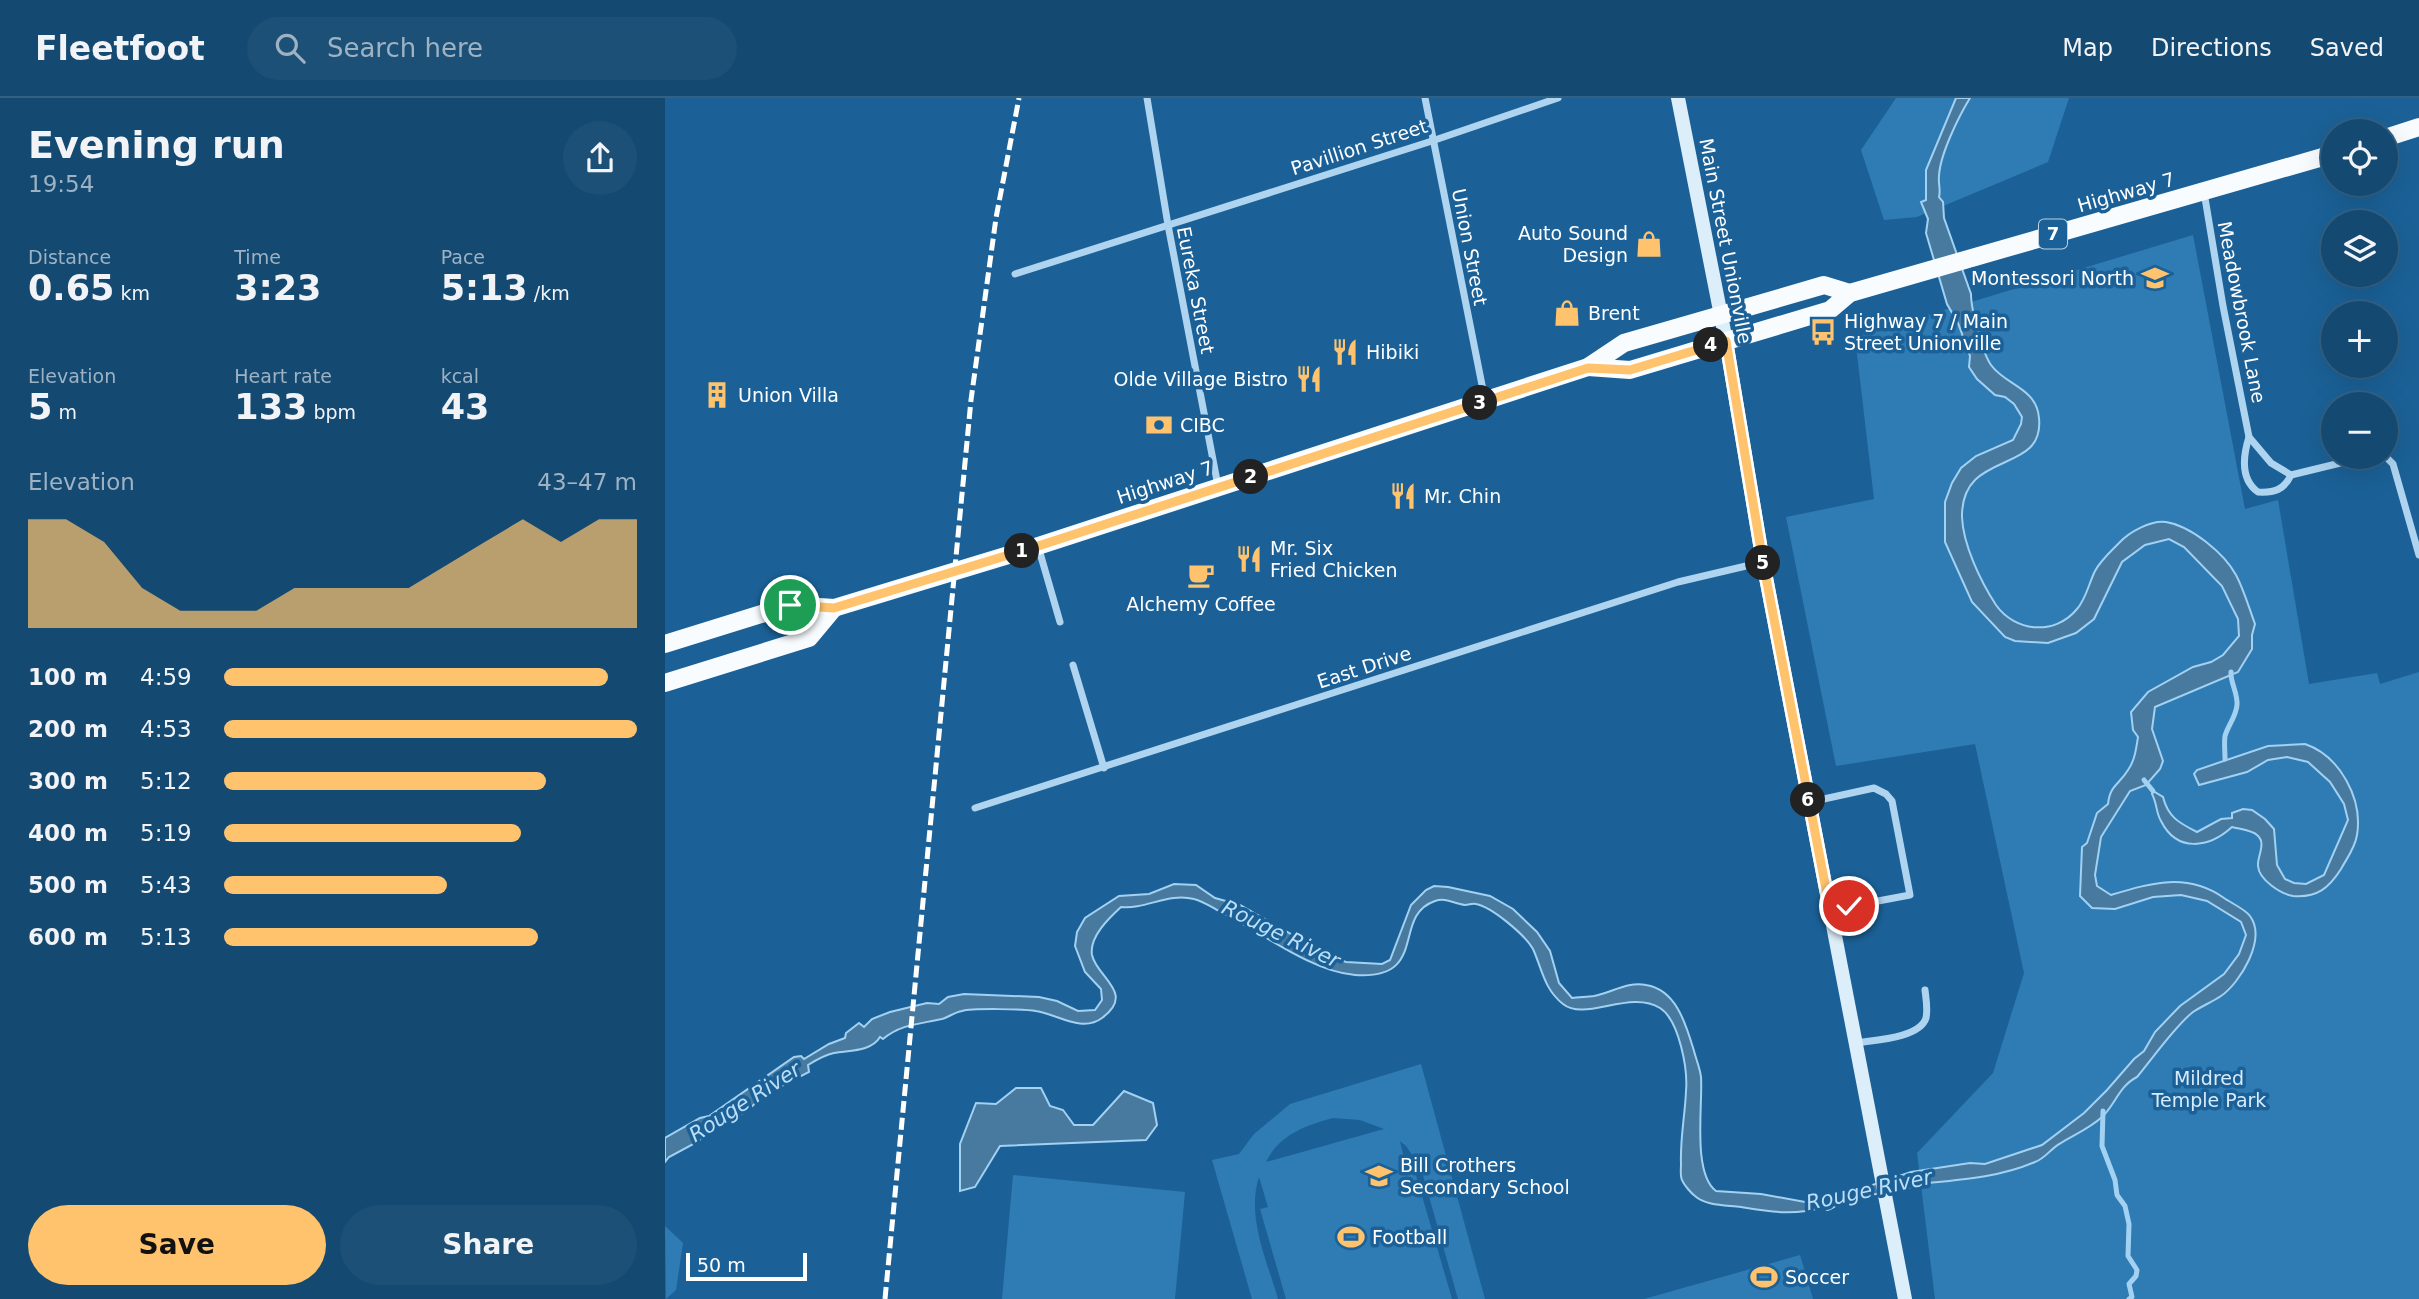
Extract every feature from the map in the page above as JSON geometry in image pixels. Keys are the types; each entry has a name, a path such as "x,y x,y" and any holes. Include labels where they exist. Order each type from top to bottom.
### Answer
{"main road":[{"name":"Main Street Unionville","path":"1678,98 1726,341 1763,562 1905,1299"},
{"path":"2398,134 2419,127"},
{"name":"Highway 7","path":"1588,368 1630,370 1830,310 1850,293 2321,158"},
{"name":"Highway 7","path":"665,644 790,605 834,608 1038,546 1588,368 1624,343 1824,285 1850,293"},
{"path":"665,683 809,638 834,608"}],"street":[{"name":"Eureka Street","path":"1147,98 1168,225 1218,487"},
{"name":"Union Street","path":"1425,98 1485,401"},
{"name":"Pavillion Street","path":"1015,274 1558,98"},
{"name":"Meadowbrook Lane","path":"2204,192 2249,437 2245,452 2245,472 2250,486 2258,492 2277,491 2286,485 2291,475"},
{"name":"Meadowbrook Lane","path":"2249,437 2271,463 2291,475 2321,468"},
{"path":"2394,469 2419,555"},
{"path":"1038,546 1060,622"},
{"name":"East Drive","path":"975,808 1667,585 1763,562"},
{"path":"1073,665 1104,768"},
{"path":"1809,802 1874,788 1886,794 1892,801 1910,895 1830,910"},
{"path":"1856,1043 1906,1034 1920,1028 1926,1018 1925,990"}],"green space":[{"path":"1896,98 2069,98 2048,162 1917,217 1884,220 1861,150"},
{"name":"Mildred Temple Park","path":"2193,235 2245,509 2278,500 2309,684 2377,673 2380,684 2419,672 2419,1299 1935,1299 1917,1153 1993,1073 2024,973 1975,744 1836,766 1786,517 1874,499 1855,337"},
{"path":"1421,1064 1485,1299 1458,1299 1421,1168 1400,1141 1406,1167 1413,1165 1452,1299 1286,1299 1260,1209 1268,1207 1259,1177 1256,1223 1278,1299 1252,1299 1212,1160 1239,1154 1254,1134 1290,1104","holes":["1333,1118 1360,1120 1384,1129 1266,1162 1278,1145 1303,1128"]},
{"path":"1013,1175 1185,1192 1175,1299 1002,1299"},
{"path":"665,1226 683,1243 676,1290 666,1299"},
{"name":"Soccer","path":"1800,1255 1813,1299 1644,1299"}],"water":[{"path":"1956,98 1970,98 1951,136 1940,167 1939,197 1943,202 1944,218 1971,294 1984,351 1997,372 2033,400 2039,418 2037,436 2029,448 1974,481 1965,495 1963,528 1974,563 1990,596 2004,614 2014,621 2035,627 2058,624 2080,605 2097,567 2123,539 2147,525 2166,522 2196,535 2224,558 2239,581 2255,624 2252,649 2238,672 2155,707 2152,729 2163,761 2160,769 2146,785 2130,791 2101,837 2095,875 2097,886 2111,895 2169,882 2183,882 2210,890 2250,916 2255,936 2253,948 2243,971 2228,990 2186,1018 2137,1077 2121,1090 2097,1121 2057,1145 2039,1160 1992,1175 1918,1184 1901,1190 1855,1197 1827,1210 1824,1207 1803,1212 1783,1212 1711,1203 1693,1195 1681,1178 1685,1070 1677,1034 1667,1014 1660,1008 1635,1002 1583,1010 1572,1009 1563,1004 1548,985 1533,949 1523,936 1491,910 1476,904 1435,901 1422,909 1414,920 1402,958 1393,968 1378,974 1355,975 1338,972 1302,958 1233,918 1200,901 1185,897 1121,907 1101,928 1094,941 1092,955 1115,993 1112,1009 1102,1018 1086,1024 1036,1011 987,1009 968,1010 904,1027 883,1039 880,1037 865,1048 827,1055 808,1065 809,1072 764,1095 746,1112 711,1128 699,1141 669,1157 665,1162 665,1138 700,1118 709,1116 794,1057 801,1056 804,1059 845,1038 846,1033 859,1023 864,1027 872,1019 890,1012 927,1003 939,1004 948,997 964,994 1039,997 1057,1001 1078,1011 1095,1010 1102,1000 1101,989 1085,972 1075,946 1077,932 1085,918 1119,896 1149,894 1174,884 1196,885 1215,898 1240,905 1321,951 1346,962 1382,964 1390,960 1411,905 1426,890 1434,886 1448,887 1490,896 1513,909 1537,932 1550,951 1559,983 1572,998 1594,996 1639,984 1657,988 1673,1001 1679,1010 1699,1067 1701,1154 1709,1182 1716,1191 1761,1194 1805,1202 1817,1198 1834,1198 1911,1172 1970,1163 1985,1164 2042,1145 2084,1113 2144,1051 2155,1032 2180,1006 2224,974 2239,954 2246,935 2241,922 2207,901 2181,895 2153,897 2115,909 2092,908 2080,896 2082,847 2087,843 2097,813 2108,804 2111,793 2125,775 2135,754 2138,737 2133,730 2131,712 2148,692 2193,667 2223,655 2239,636 2238,619 2222,586 2184,547 2169,539 2145,545 2122,562 2094,619 2076,633 2048,643 2015,641 2005,637 1972,602 1945,542 1945,502 1961,468 1976,456 2013,440 2022,417 2014,404 2005,397 1995,395 1977,379 1969,367 1970,356 1958,323 1947,304 1926,233 1928,219 1921,202 1926,200 1926,170"},
{"path":"2305,744 2329,758 2338,769 2352,794 2358,821 2356,840 2351,853 2336,876 2316,893 2293,896 2271,885 2259,871 2261,842 2252,832 2232,827 2213,839 2194,844 2176,838 2159,818 2153,791 2163,797 2175,819 2197,832 2221,819 2232,818 2232,813 2243,809 2252,810 2274,829 2277,865 2285,879 2306,884 2324,875 2348,820 2344,804 2330,782 2308,762 2287,757 2268,760 2247,772 2199,785 2194,774 2197,770 2268,746"},
{"path":"1016,1088 1041,1088 1050,1106 1063,1110 1074,1125 1093,1125 1124,1091 1153,1103 1157,1125 1146,1140 1000,1146 975,1187 960,1191 960,1144 976,1103 996,1104"}],"waterway":[{"path":"2225,759 2225,736 2237,705 2231,672"},
{"name":"Rouge River","path":"2144,780 2153,791"},
{"path":"2103,1111 2102,1146 2115,1180 2117,1195 2125,1206 2129,1224 2128,1256 2137,1270 2136,1276 2129,1284 2132,1297 2129,1299"}],"railway":[{"path":"885,1299 971,400 996,218 1019,98"}],"place":[{"name":"Auto Sound Design","path":"1649,244"},
{"name":"Montessori North","path":"2155,278"},
{"name":"Brent","path":"1567,313"},
{"name":"Highway 7 / Main Street Unionville","path":"1823,332"},
{"name":"Hibiki","path":"1345,352"},
{"name":"Olde Village Bistro","path":"1309,379"},
{"name":"Union Villa","path":"717,395"},
{"name":"CIBC","path":"1159,425"},
{"name":"Mr. Chin","path":"1403,496"},
{"name":"Mr. Six Fried Chicken","path":"1249,559"},
{"name":"Alchemy Coffee","path":"1201,575"},
{"name":"Bill Crothers Secondary School","path":"1379,1176"},
{"name":"Football","path":"1351,1237"},
{"name":"Soccer","path":"1764,1277"}],"route":[{"path":"790,605 834,608 1035,547 1588,368 1630,370 1726,341 1763,562 1830,910 1849,906"}]}
